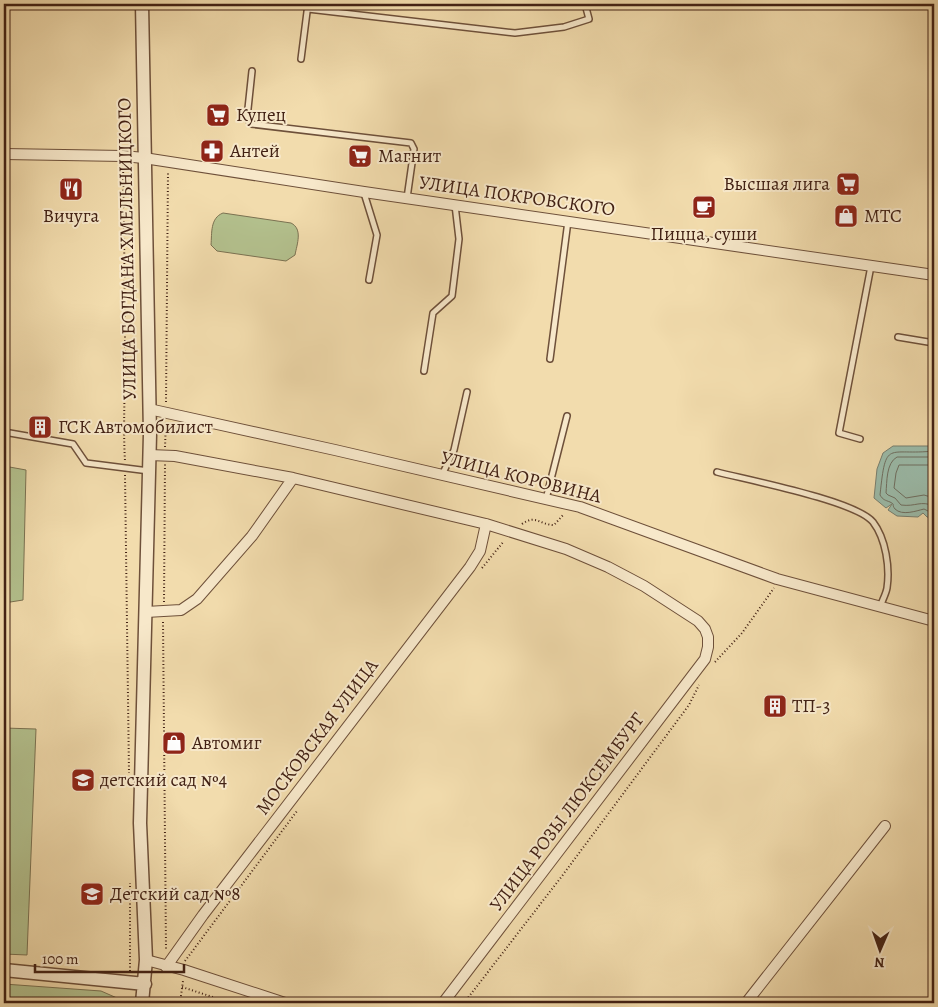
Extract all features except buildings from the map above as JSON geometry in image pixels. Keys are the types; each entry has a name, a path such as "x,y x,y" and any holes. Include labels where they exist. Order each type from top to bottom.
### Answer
{"street":[{"name":"УЛИЦА БОГДАНА ХМЕЛЬНИЦКОГО","path":"142,4 150,471 140,823 146,960 142,1003"},
{"name":"УЛИЦА ПОКРОВСКОГО","path":"4,154 144,158 934,275"},
{"name":"УЛИЦА КОРОВИНА","path":"149,409 572,505 780,580 934,621"},
{"path":"149,455 175,456 293,478 486,524 511,532"},
{"path":"146,612 181,610 197,599 252,536 293,478"},
{"name":"МОСКОВСКАЯ УЛИЦА","path":"166,967 203,915 470,567 480,551 486,524"},
{"name":"УЛИЦА РОЗЫ ЛЮКСЕМБУРГ","path":"443,1003 700,666 705,659 708,647 708,637 705,629 698,621 644,586 566,549 511,532"},
{"path":"746,1003 886,826"},
{"path":"146,960 166,967 184,970 285,1003"},
{"path":"4,970 145,984"}],"lane":[{"path":"301,59 308,6 516,33 564,27 589,19 585,4"},
{"path":"252,71 247,118 252,124 411,143 414,149 407,198"},
{"path":"364,192 377,236 369,280"},
{"path":"424,371 433,312 452,296 459,239 455,205"},
{"path":"550,359 568,221"},
{"path":"860,439 840,433 871,265"},
{"path":"898,337 934,343"},
{"path":"442,475 454,450 467,392"},
{"path":"546,499 567,416"},
{"path":"4,432 74,444 86,463 150,471"},
{"path":"717,472 824,500 854,509 865,515 873,522 883,541 888,568 886,589 880,606"}],"path":[{"path":"123,156 125,270 125,396 123,425 129,777"},
{"path":"166,967 163,612 168,162"},
{"path":"482,568 511,532 528,520 534,519 554,525 572,505"},
{"path":"712,666 742,633 780,580"},
{"path":"464,1003 690,705 702,681"},
{"path":"180,1003 185,960 301,805"},
{"path":"130,876 130,983"},
{"path":"182,987 231,1003"}],"green space":[{"path":"223,213 291,223 295,226 298,233 295,255 286,261 217,251 211,245 212,226 216,218"},
{"path":"4,466 26,470 23,600 4,603"},
{"path":"4,728 36,729 27,955 4,954"},
{"path":"4,984 101,991 117,998 119,1003 4,1003"}],"water":[{"path":"893,446 934,446 934,516 931,518 923,513 918,517 897,516 888,510 892,504 886,508 874,498 877,469 883,453"}],"place":[{"name":"Купец","path":"218,115"},
{"name":"Антей","path":"212,151"},
{"name":"Магнит","path":"360,156"},
{"name":"Высшая лига","path":"848,184"},
{"name":"Вичуга","path":"71,189"},
{"name":"Пицца, суши","path":"704,207"},
{"name":"МТС","path":"846,216"},
{"name":"ГСК Автомобилист","path":"40,427"},
{"name":"ТП-3","path":"775,706"},
{"name":"Автомиг","path":"174,743"},
{"name":"детский сад №4","path":"83,780"},
{"name":"Детский сад №8","path":"92,894"}]}
